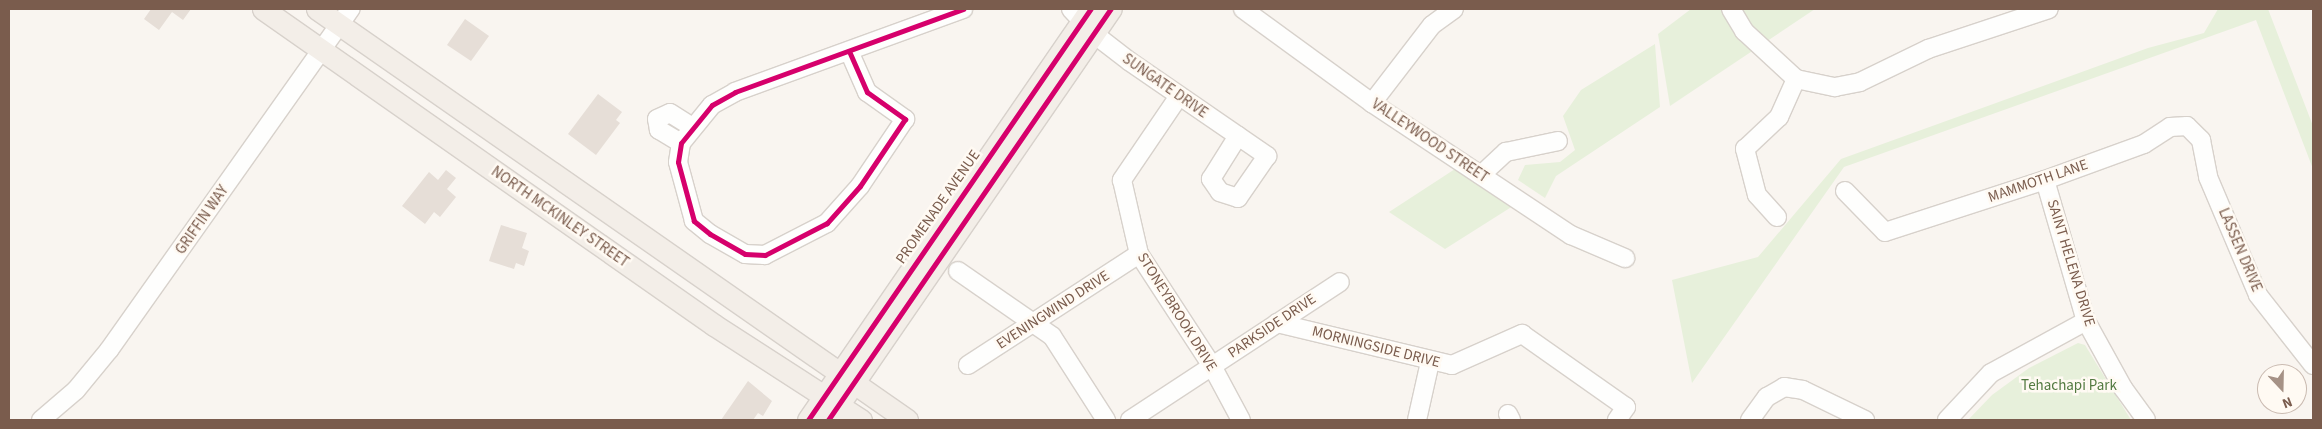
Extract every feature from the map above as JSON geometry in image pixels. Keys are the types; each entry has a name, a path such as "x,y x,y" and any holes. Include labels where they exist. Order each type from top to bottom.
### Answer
{"main road":[{"name":"NORTH MCKINLEY STREET","path":"263,9 831,407 860,420"},
{"path":"318,9 345,16 846,378 907,420"},
{"name":"PROMENADE AVENUE","path":"808,420 831,407 846,378 1084,18 1111,9"}],"street":[{"path":"849,51 867,92 906,119 849,199 827,222 806,236 765,255 745,254 710,234 694,221 686,201 678,162 681,143 692,127 712,105 735,92 963,9"},
{"path":"1372,103 1432,25 1454,9"},
{"path":"1731,9 1744,31 1796,79 1835,87 1860,82 1928,49 2049,9"},
{"name":"VALLEYWOOD STREET","path":"1243,10 1372,103 1571,235 1625,258"},
{"name":"GRIFFIN WAY","path":"41,420 76,390 109,350 345,16"},
{"name":"SUNGATE DRIVE","path":"1084,18 1179,96 1238,136"},
{"path":"1777,217 1757,195 1745,149 1779,117 1796,79"},
{"name":"STONEYBROOK DRIVE","path":"1179,96 1122,180 1139,254 1212,366 1242,420"},
{"path":"681,143 659,130 657,119 670,113 692,127"},
{"name":"MAMMOTH LANE","path":"1845,191 1885,232 2045,180 2144,144 2170,126 2187,126"},
{"name":"LASSEN DRIVE","path":"2187,126 2201,140 2208,176 2258,295 2313,365"},
{"path":"1481,175 1506,152 1558,141"},
{"name":"SAINT HELENA DRIVE","path":"2045,180 2086,321 2123,388 2146,420"},
{"name":"EVENINGWIND DRIVE","path":"968,365 1139,254"},
{"path":"958,270 1035,322 1052,336 1106,420"},
{"name":"PARKSIDE DRIVE","path":"1130,420 1340,282"},
{"path":"1947,420 1991,373 2086,321"},
{"name":"MORNINGSIDE DRIVE","path":"1277,322 1430,362 1452,365 1522,334 1622,414"},
{"path":"1417,420 1430,362"},
{"path":"1750,420 1767,398 1784,386 1803,390 1865,420"}],"green space":[{"path":"1691,9 1815,9 1670,106 1658,34"},
{"path":"2218,9 2268,9 2313,126 2313,169 2256,20 1844,167 1692,383 1672,280 1758,257 1841,159 2148,48 2204,33"},
{"path":"1655,44 1660,107 1556,176 1545,198 1518,180 1525,165 1560,162 1575,150 1563,116 1581,90"},
{"path":"1455,169 1513,206 1445,249 1389,212"},
{"name":"Tehachapi Park","path":"2078,343 2085,345 2131,420 1968,420 1992,395 2029,368"}],"building":[{"path":"151,9 191,9 183,20 172,12 159,30 144,19"},
{"path":"465,19 489,36 471,61 447,45"},
{"path":"598,94 622,112 616,120 620,123 596,155 568,134"},
{"path":"446,170 456,178 447,189 456,197 440,217 434,212 425,224 402,206 429,172 438,180"},
{"path":"501,225 527,233 522,248 529,251 524,266 516,263 514,269 489,261"},
{"path":"748,381 772,401 763,416 758,413 753,420 721,420"}],"cycle path":[{"path":"849,51 867,92 905,119 860,186 827,223 765,255 745,254 710,234 694,221 678,162 681,143 712,105 735,92 963,9"},
{"path":"808,420 1091,9"},
{"path":"828,420 1111,9"}]}
